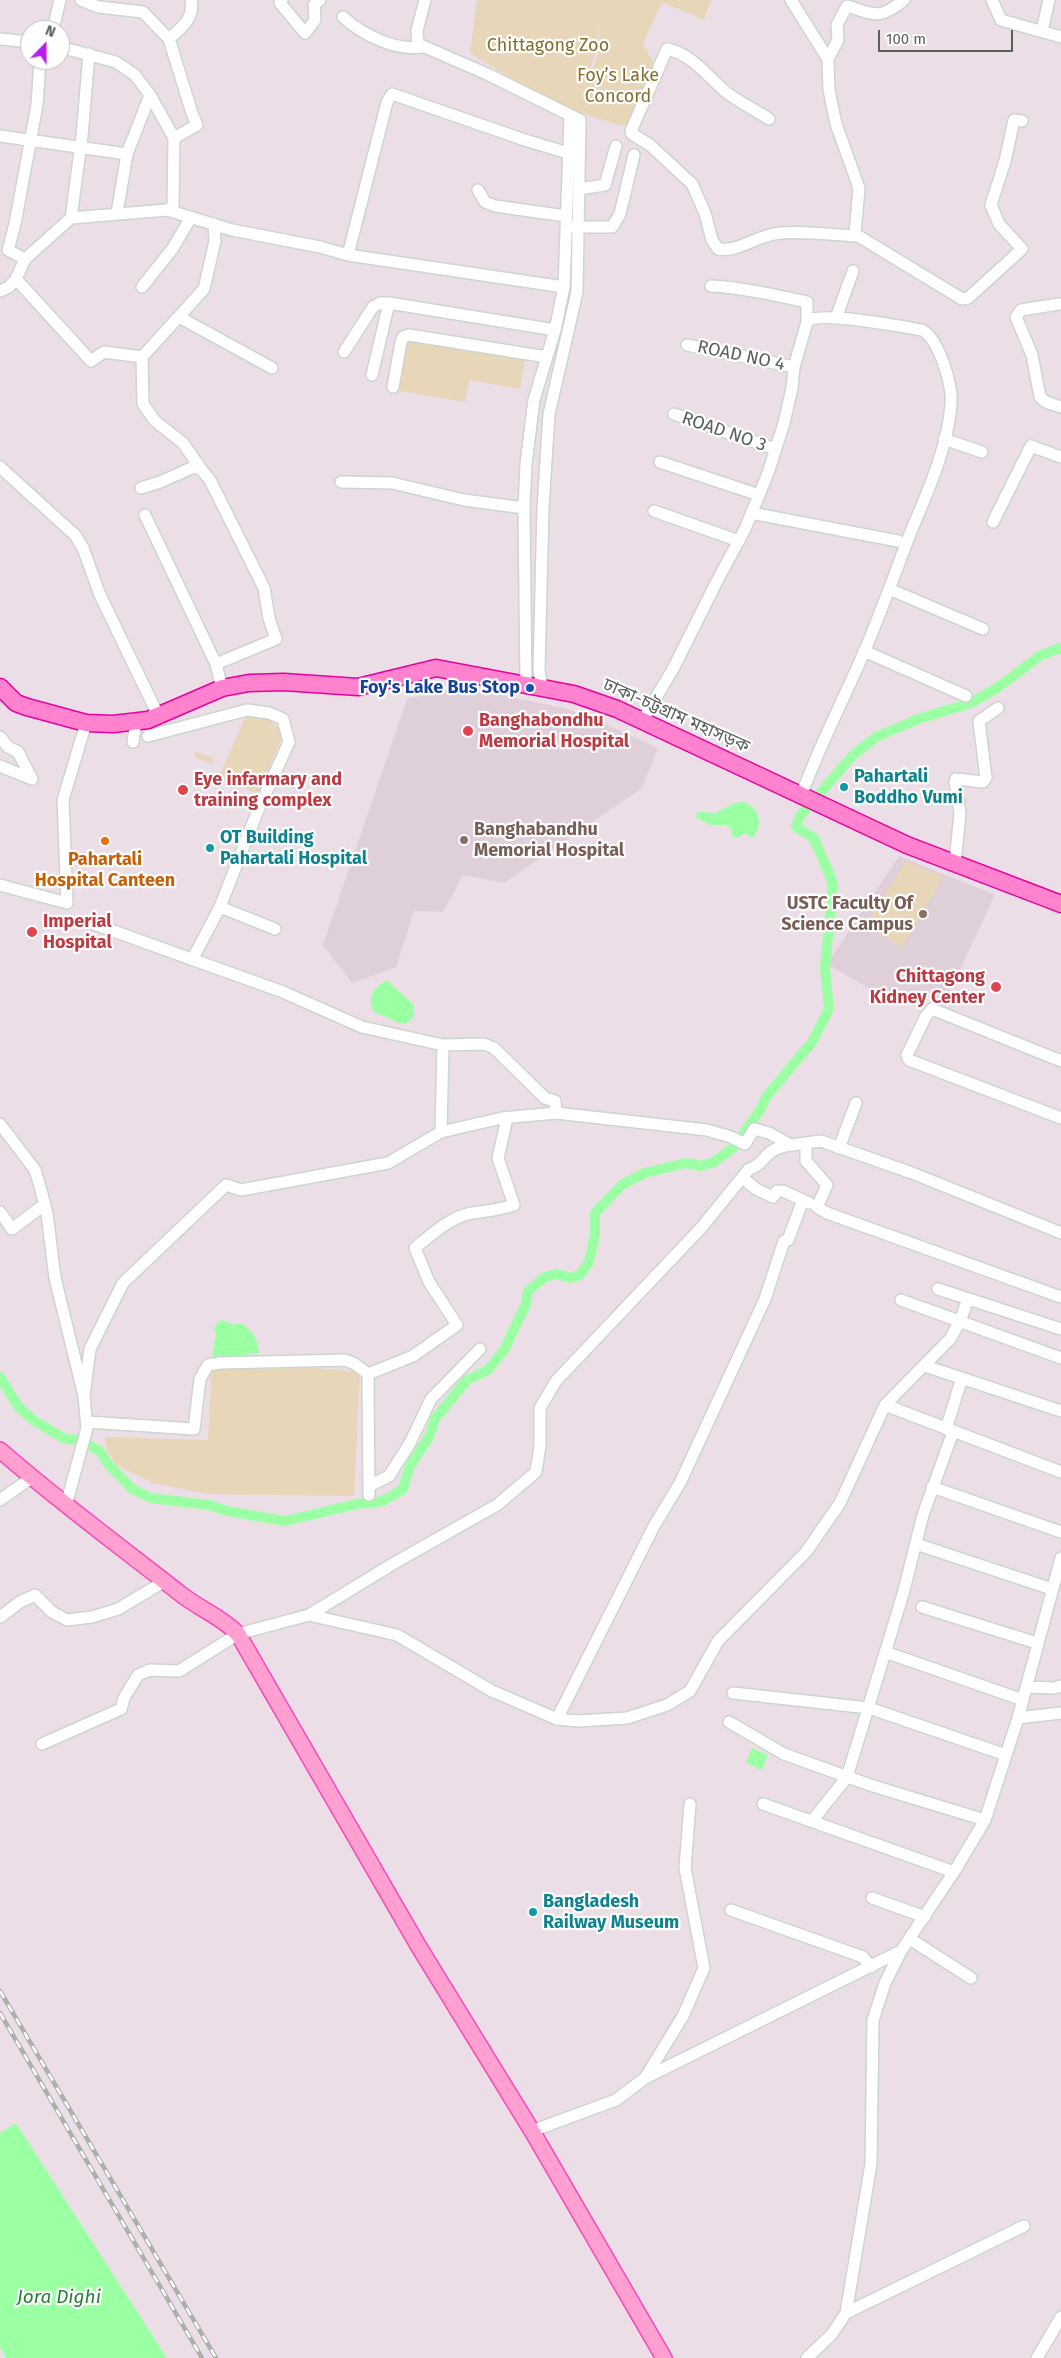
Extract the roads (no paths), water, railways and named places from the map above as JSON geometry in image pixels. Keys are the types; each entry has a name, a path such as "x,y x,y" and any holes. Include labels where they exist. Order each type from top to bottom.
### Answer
{"highway":[{"name":"ঢাকা-চট্টগ্রাম মহাসড়ক","path":"0,687 16,703 27,707 86,724 113,724 136,722 158,715 222,688 267,681 358,687 436,668 534,685 594,700 906,845 1061,904"}],"main road":[{"path":"0,1450 30,1478 184,1596 227,1622 238,1634 419,1947 532,2131 664,2358"}],"street":[{"path":"55,20 60,0"},
{"path":"81,0 99,7 143,12 169,39 192,113 198,125 174,138"},
{"path":"169,39 187,22 193,9 191,0"},
{"path":"282,0 280,3 304,33 315,20 314,5 320,0"},
{"path":"425,0 416,39 422,47 487,74 575,118"},
{"path":"791,0 828,59"},
{"path":"857,236 854,231 859,188 836,124 829,90 828,59 838,40 838,25 847,6 876,15 888,13 904,0"},
{"path":"992,0 1001,20 1061,37"},
{"path":"1042,31 1049,0"},
{"path":"343,17 357,28 389,44 411,49 422,47"},
{"path":"0,39 20,41"},
{"path":"70,49 116,62 136,75 150,95 174,138 173,206 167,210"},
{"path":"769,119 725,91 692,60 667,49 631,131 632,134 650,145 692,184 705,213 712,240 718,249 728,251 740,244 779,233 857,236 962,299 968,298 1022,248 999,224 990,205 1005,161 1014,120 1022,121"},
{"path":"70,218 80,146 89,54"},
{"path":"25,259 8,250 15,224 37,105 39,70"},
{"path":"348,254 382,119 392,94 568,153"},
{"path":"117,213 127,154 150,95"},
{"path":"534,685 524,508 532,412 555,330 564,287 568,153 575,118"},
{"path":"534,685 539,670 543,508 549,414 575,312 578,292 579,189 575,118"},
{"path":"0,136 127,154"},
{"path":"579,189 605,185 616,146"},
{"path":"478,190 485,202 494,206 566,221 578,227 608,229 616,223 634,155"},
{"path":"0,291 9,287 16,279 25,259 70,218 167,210 214,224 348,254 564,287"},
{"path":"142,287 173,248 191,217"},
{"path":"214,224 215,241 204,289 142,358 143,404 155,421 183,443 210,480 264,588 276,639 216,664"},
{"path":"836,318 853,272"},
{"path":"16,279 92,361 104,352 142,358"},
{"path":"642,721 673,669 739,540 759,495 768,473 792,388 794,367 807,322 807,302 753,290 711,286"},
{"path":"344,352 373,307 380,303 555,330"},
{"path":"372,375 388,303"},
{"path":"1059,304 1021,310 1016,317 1032,355 1040,397 1046,402 1061,407"},
{"path":"179,317 272,368"},
{"path":"807,322 812,318 836,318 922,330 932,338 950,386 952,402 933,477 808,799"},
{"path":"392,387 403,337 409,336 547,357"},
{"name":"ROAD NO 4","path":"688,346 794,367"},
{"name":"ROAD NO 3","path":"674,414 775,449"},
{"path":"944,439 982,452"},
{"path":"993,522 1031,446 1061,457"},
{"path":"660,462 759,495"},
{"path":"0,467 75,535 83,548 100,595 158,715"},
{"path":"141,488 194,467 201,469"},
{"path":"341,482 392,483 464,500 524,508"},
{"path":"654,510 739,540"},
{"path":"751,513 898,541"},
{"path":"145,515 216,664 222,688"},
{"path":"889,589 983,629"},
{"path":"864,651 966,696"},
{"path":"955,863 960,813 955,782 956,779 983,782 986,778 979,721 998,708"},
{"path":"148,736 247,710 269,713 283,719 289,742 258,810 220,907 192,960"},
{"path":"133,742 136,722"},
{"path":"0,885 67,903 64,800 86,724"},
{"path":"0,737 8,747 18,752 32,779 0,766"},
{"path":"220,907 275,929"},
{"path":"94,924 283,992 362,1027 443,1045 484,1044 494,1048 545,1098 555,1101 556,1113"},
{"path":"1061,1060 932,1009 926,1016 907,1055 909,1060 1061,1118"},
{"path":"440,1132 443,1045"},
{"path":"839,1148 856,1103"},
{"path":"84,1396 90,1349 123,1283 226,1185 241,1190 388,1163 440,1132 507,1118 556,1113 707,1130 731,1137 745,1144 754,1129 769,1133 791,1145"},
{"path":"368,1374 413,1356 457,1325 430,1282 415,1248 451,1221 470,1213 498,1211 514,1205 498,1158 507,1118"},
{"path":"0,1124 34,1170 45,1204 55,1278 84,1396 87,1425 66,1505"},
{"path":"42,1744 121,1709 124,1698 138,1676 150,1670 179,1671 238,1634 309,1615 396,1562 497,1505 536,1472 540,1446 540,1408 556,1381 695,1234 749,1170 755,1168 766,1154 776,1147 821,1141 912,1174 1061,1233"},
{"path":"806,1144 806,1161 827,1186 817,1207"},
{"path":"743,1178 773,1197 780,1191 803,1200 838,1218 840,1216 1061,1298"},
{"path":"556,1719 654,1526 680,1483 765,1299 780,1257 781,1245 784,1241 788,1240 803,1200"},
{"path":"0,1212 12,1229 45,1204"},
{"path":"938,1289 1061,1329"},
{"path":"309,1615 397,1635 492,1690 556,1719 578,1721 627,1718 667,1706 690,1692 718,1641 806,1552 840,1503 885,1405 950,1339 960,1321 968,1299"},
{"path":"901,1300 1061,1358"},
{"path":"368,1374 369,1490 390,1476 410,1443 431,1398 480,1349"},
{"path":"87,1425 194,1430 200,1379 208,1365 220,1363 345,1360 355,1364 368,1374"},
{"path":"925,1366 1061,1411"},
{"path":"812,1821 847,1777 869,1708 949,1431 962,1378"},
{"path":"885,1405 949,1431 1061,1472"},
{"path":"0,1500 30,1478"},
{"path":"932,1487 1061,1532"},
{"path":"916,1544 1052,1590"},
{"path":"807,2358 832,2334 846,2313 871,2164 873,2020 885,1983 901,1951 954,1872 985,1820 1018,1718 1061,1558"},
{"path":"0,1617 20,1602 35,1595 52,1612 67,1620 92,1618 118,1609 165,1581"},
{"path":"922,1607 1037,1643"},
{"path":"885,1652 1023,1700"},
{"path":"1026,1687 1053,1688 1061,1686"},
{"path":"733,1693 869,1708 1006,1754"},
{"path":"1018,1718 1061,1712"},
{"path":"729,1722 784,1754 847,1777 985,1820"},
{"path":"645,2078 683,2016 704,1968 685,1868 690,1804"},
{"path":"763,1804 954,1872"},
{"path":"872,1898 925,1917"},
{"path":"731,1910 863,1957 894,1965"},
{"path":"910,1939 971,1978"},
{"path":"532,2131 616,2100 645,2078 901,1951"},
{"path":"863,1957 871,1967"},
{"path":"846,2313 1024,2226"},
{"path":"1038,2358 1061,2317"}],"water":[{"path":"742,802 753,807 758,817 758,828 752,838 745,833 738,838 732,837 732,830 726,825 711,825 696,818 697,812 715,813 735,803"},
{"path":"387,980 414,1005 414,1017 407,1023 399,1023 374,1012 371,997 378,986"},
{"path":"223,1320 234,1325 241,1323 249,1329 256,1339 259,1353 212,1359 216,1333 214,1328 217,1323"},
{"path":"752,1748 768,1755 762,1770 746,1763"},
{"name":"Jora Dighi","path":"16,2123 167,2358 6,2358 0,2347 0,2133"}],"waterway":[{"path":"0,1377 18,1406 33,1420 65,1439 78,1440 100,1451 108,1464 132,1489 151,1498 209,1505 227,1511 285,1521 357,1504 383,1501 403,1489 410,1466 429,1437 435,1419 467,1380 488,1370 504,1350 526,1304 528,1291 545,1277 556,1274 571,1278 580,1275 589,1262 595,1234 595,1213 623,1184 645,1173 686,1163 701,1166 714,1162 734,1147 760,1110 766,1097 812,1042 829,1009 825,968 833,883 814,838 796,827 800,816 853,755 876,737 921,718 971,703 997,688 1041,655 1061,648"}],"railway":[{"path":"0,1991 216,2358"},
{"path":"0,2013 202,2358"}],"place":[{"name":"Foy's Lake Bus Stop","path":"530,688"},
{"name":"Banghabondhu Memorial Hospital","path":"468,731"},
{"name":"Pahartali Boddho Vumi","path":"844,787"},
{"name":"Eye infarmary and training complex","path":"183,790"},
{"name":"Banghabandhu Memorial Hospital","path":"464,840"},
{"name":"Pahartali Hospital Canteen","path":"105,841"},
{"name":"OT Building Pahartali Hospital","path":"210,848"},
{"name":"USTC Faculty Of Science Campus","path":"923,914"},
{"name":"Imperial Hospital","path":"32,932"},
{"name":"Chittagong Kidney Center","path":"996,987"},
{"name":"Bangladesh Railway Museum","path":"533,1912"}],"park label":[{"name":"Chittagong Zoo","path":"548,46"},
{"name":"Foy’s Lake Concord","path":"618,86"}]}
